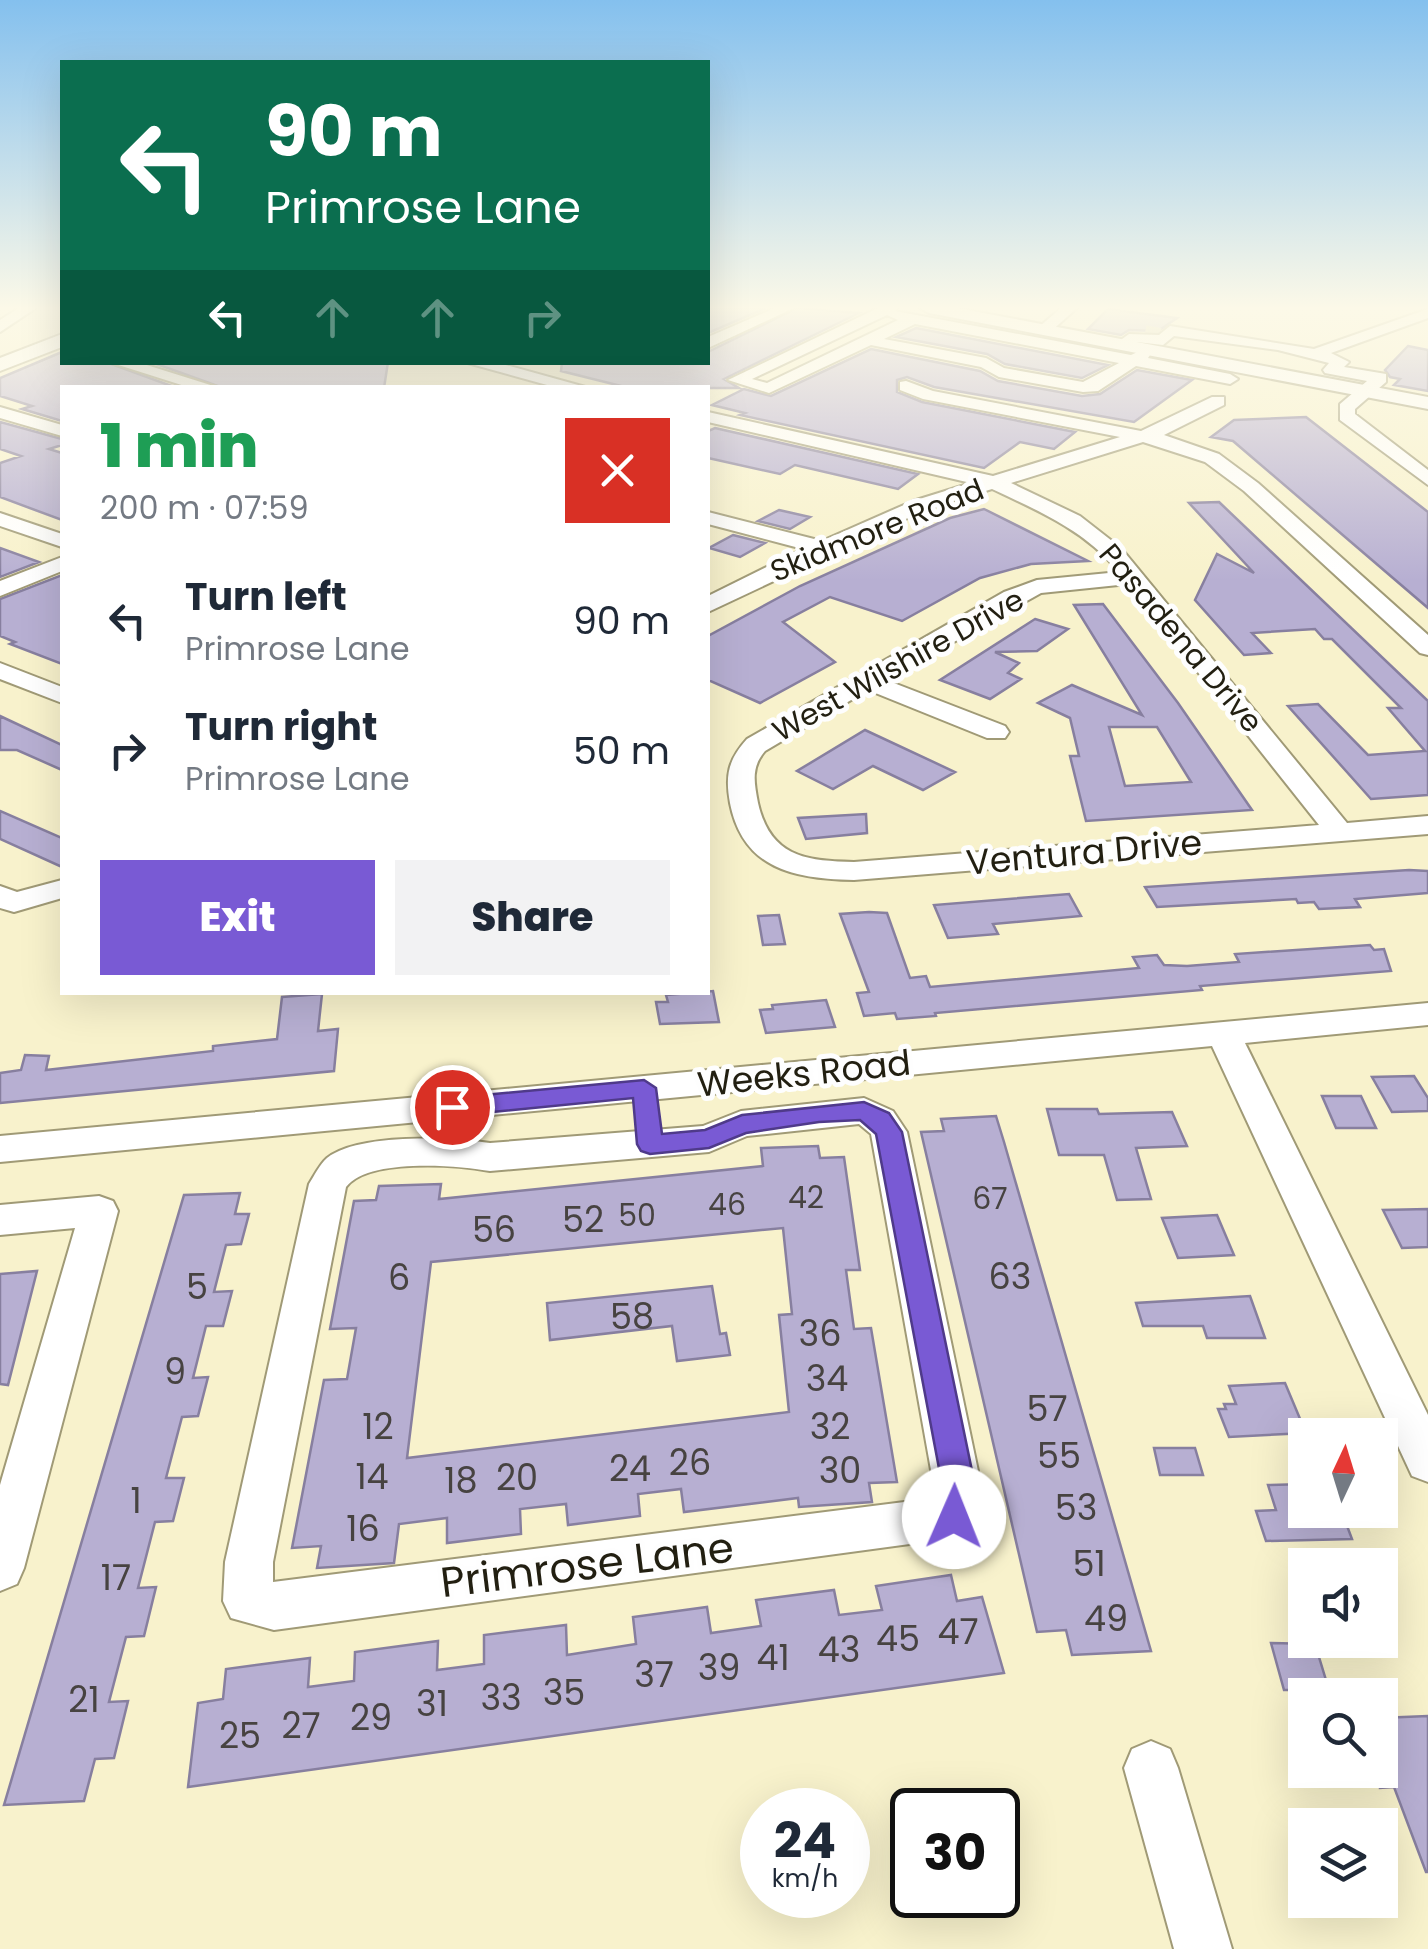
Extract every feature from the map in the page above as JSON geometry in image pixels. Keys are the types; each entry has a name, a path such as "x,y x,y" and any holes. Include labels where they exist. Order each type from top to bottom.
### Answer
{"street":[{"path":"948,399 1191,449 1232,472 1428,648"},
{"path":"1356,399 1346,408 1348,419 1428,479"},
{"name":"Skidmore Road","path":"710,604 920,505 1139,437 1179,423 1218,401"},
{"path":"0,412 60,430"},
{"name":"Pasadena Drive","path":"710,416 993,482 1073,520 1114,552 1339,831"},
{"path":"0,519 60,539"},
{"path":"710,519 826,549"},
{"path":"0,588 60,563"},
{"name":"West Wilshire Drive","path":"752,832 738,780 741,762 756,745 986,610 1024,592 1074,581 1135,577"},
{"path":"0,670 60,695"},
{"path":"869,682 996,732"},
{"name":"Ventura Drive","path":"752,832 788,862 817,871 854,871 1428,824"},
{"path":"7,899 60,889"},
{"name":"Weeks Road","path":"0,1149 1428,1014"},
{"path":"1222,1032 1428,1462"},
{"path":"644,1088 650,1144"},
{"path":"564,1097 564,1153"},
{"name":"Primrose Lane","path":"864,1110 880,1120 889,1132 960,1495 954,1517 274,1606 248,1601 248,1562 328,1184 341,1167 366,1157 461,1152 490,1157 650,1144 709,1139 742,1124 819,1113 864,1110"},
{"path":"0,1220 100,1211 0,1568"},
{"path":"1151,1768 1203,1949"}],"building":[{"path":"9,399 60,399 60,420 22,409 32,406"},
{"path":"724,399 914,399 1075,432 1054,449 1020,442 984,468 740,415 745,413 712,405"},
{"path":"1002,399 1166,399 1134,422"},
{"path":"1306,417 1428,512 1428,608 1233,441 1211,437 1234,420"},
{"path":"0,422 60,438 60,446 49,449 60,452 60,519 0,497 0,463 21,456 0,449"},
{"path":"715,428 918,474 898,489 795,465 780,474 710,458 710,430"},
{"path":"1219,502 1428,701 1428,795 1371,799 1288,706 1318,704 1368,755 1425,751 1388,708 1401,708 1332,639 1324,639 1315,629 1252,633 1271,653 1244,655 1195,600 1217,554 1254,573 1189,503"},
{"path":"984,509 1088,561 1031,564 980,578 902,621 830,597 783,622 835,662 760,703 710,681 710,635 800,586 950,518"},
{"path":"779,510 810,517 790,529 758,521"},
{"path":"733,535 765,543 740,557 710,547"},
{"path":"0,548 39,562 0,577"},
{"path":"60,576 60,663 10,644 15,642 0,636 0,599"},
{"path":"1103,604 1252,810 1086,821 1070,756 1079,756 1070,718 1038,703 1072,685 1142,715 1074,605","holes":["1109,727 1157,727 1191,782 1125,786"]},
{"path":"1035,619 1068,629 1037,651 995,652 1019,663 1008,673 1021,679 990,699 940,680"},
{"path":"0,716 60,744 60,769 17,750 0,750"},
{"path":"865,730 955,772 923,790 873,766 833,789 797,771"},
{"path":"0,811 60,837 60,866 0,839"},
{"path":"866,814 867,833 806,839 798,818"},
{"path":"1428,871 1428,893 1355,899 1360,907 1319,909 1314,902 1298,903 1296,899 1157,907 1145,887"},
{"path":"1069,894 1081,916 993,924 998,934 948,938 934,905"},
{"path":"887,913 910,978 926,976 930,987 1139,968 1133,957 1157,955 1164,965 1187,966 1239,962 1235,954 1370,945 1374,950 1384,949 1391,971 1200,986 1202,990 935,1013 936,1016 864,1016 857,993 869,992 840,914"},
{"path":"779,915 785,944 763,945 758,916"},
{"path":"710,991 719,1022 660,1024 656,1002 668,1002 666,995 710,995"},
{"path":"322,995 318,1031 338,1029 334,1071 0,1103 0,1073 21,1070 25,1055 49,1056 46,1070 213,1051 213,1046 277,1039 282,997"},
{"path":"826,1000 835,1027 766,1033 760,1010 773,1009 772,1005"},
{"path":"1414,1076 1428,1098 1428,1111 1392,1112 1372,1077"},
{"path":"1322,1096 1361,1096 1376,1128 1336,1128"},
{"path":"1047,1109 1097,1109 1099,1114 1172,1112 1187,1146 1136,1148 1151,1199 1117,1200 1104,1155 1059,1155"},
{"path":"996,1116 1151,1651 1072,1655 1066,1630 1037,1632 921,1132 944,1131 941,1119"},
{"path":"818,1146 820,1158 844,1157 860,1270 846,1270 854,1329 871,1328 897,1482 869,1483 872,1502 799,1507 798,1498 684,1512 681,1489 638,1494 640,1516 568,1525 566,1504 520,1509 521,1534 447,1543 447,1518 399,1524 394,1563 317,1568 321,1546 292,1548 324,1380 347,1379 356,1328 330,1329 354,1201 376,1200 379,1186 441,1184 439,1199 763,1166 761,1148","holes":["783,1228 792,1314 779,1315 789,1412 407,1458 431,1262"]},
{"path":"240,1193 235,1214 249,1214 241,1244 226,1245 214,1292 232,1291 223,1326 206,1326 193,1378 208,1377 198,1416 182,1417 166,1478 184,1478 173,1521 155,1522 138,1588 156,1587 144,1636 126,1637 109,1702 128,1701 114,1758 95,1759 84,1801 4,1805 184,1195"},
{"path":"1428,1209 1428,1247 1402,1248 1383,1210"},
{"path":"1217,1215 1234,1255 1178,1258 1162,1218"},
{"path":"37,1271 8,1385 0,1384 0,1274"},
{"path":"712,1286 720,1334 726,1333 730,1355 677,1361 672,1326 550,1340 547,1303"},
{"path":"1250,1296 1265,1338 1207,1338 1203,1326 1143,1326 1136,1303"},
{"path":"1285,1383 1300,1418 1288,1418 1288,1434 1229,1437 1218,1409 1226,1409 1224,1404 1236,1404 1229,1386"},
{"path":"1154,1448 1195,1448 1203,1475 1160,1475"},
{"path":"1288,1484 1288,1528 1348,1528 1352,1539 1266,1541 1256,1511 1276,1510 1268,1485"},
{"path":"951,1575 957,1601 982,1597 1004,1673 188,1787 198,1703 223,1699 226,1669 310,1658 308,1687 354,1681 355,1652 438,1641 437,1670 484,1664 484,1635 566,1625 567,1655 636,1644 633,1617 707,1607 711,1633 761,1626 756,1600 834,1590 839,1615 882,1610 876,1586"},
{"path":"1271,1643 1288,1643 1288,1658 1319,1658 1325,1678 1288,1678 1288,1690 1284,1690"},
{"path":"1428,1716 1428,1872 1394,1788 1398,1788 1398,1717"}],"route":[{"path":"452,1107 644,1088 650,1144 709,1139 742,1124 819,1113 864,1110 880,1120 889,1132 960,1495 954,1517"}]}
